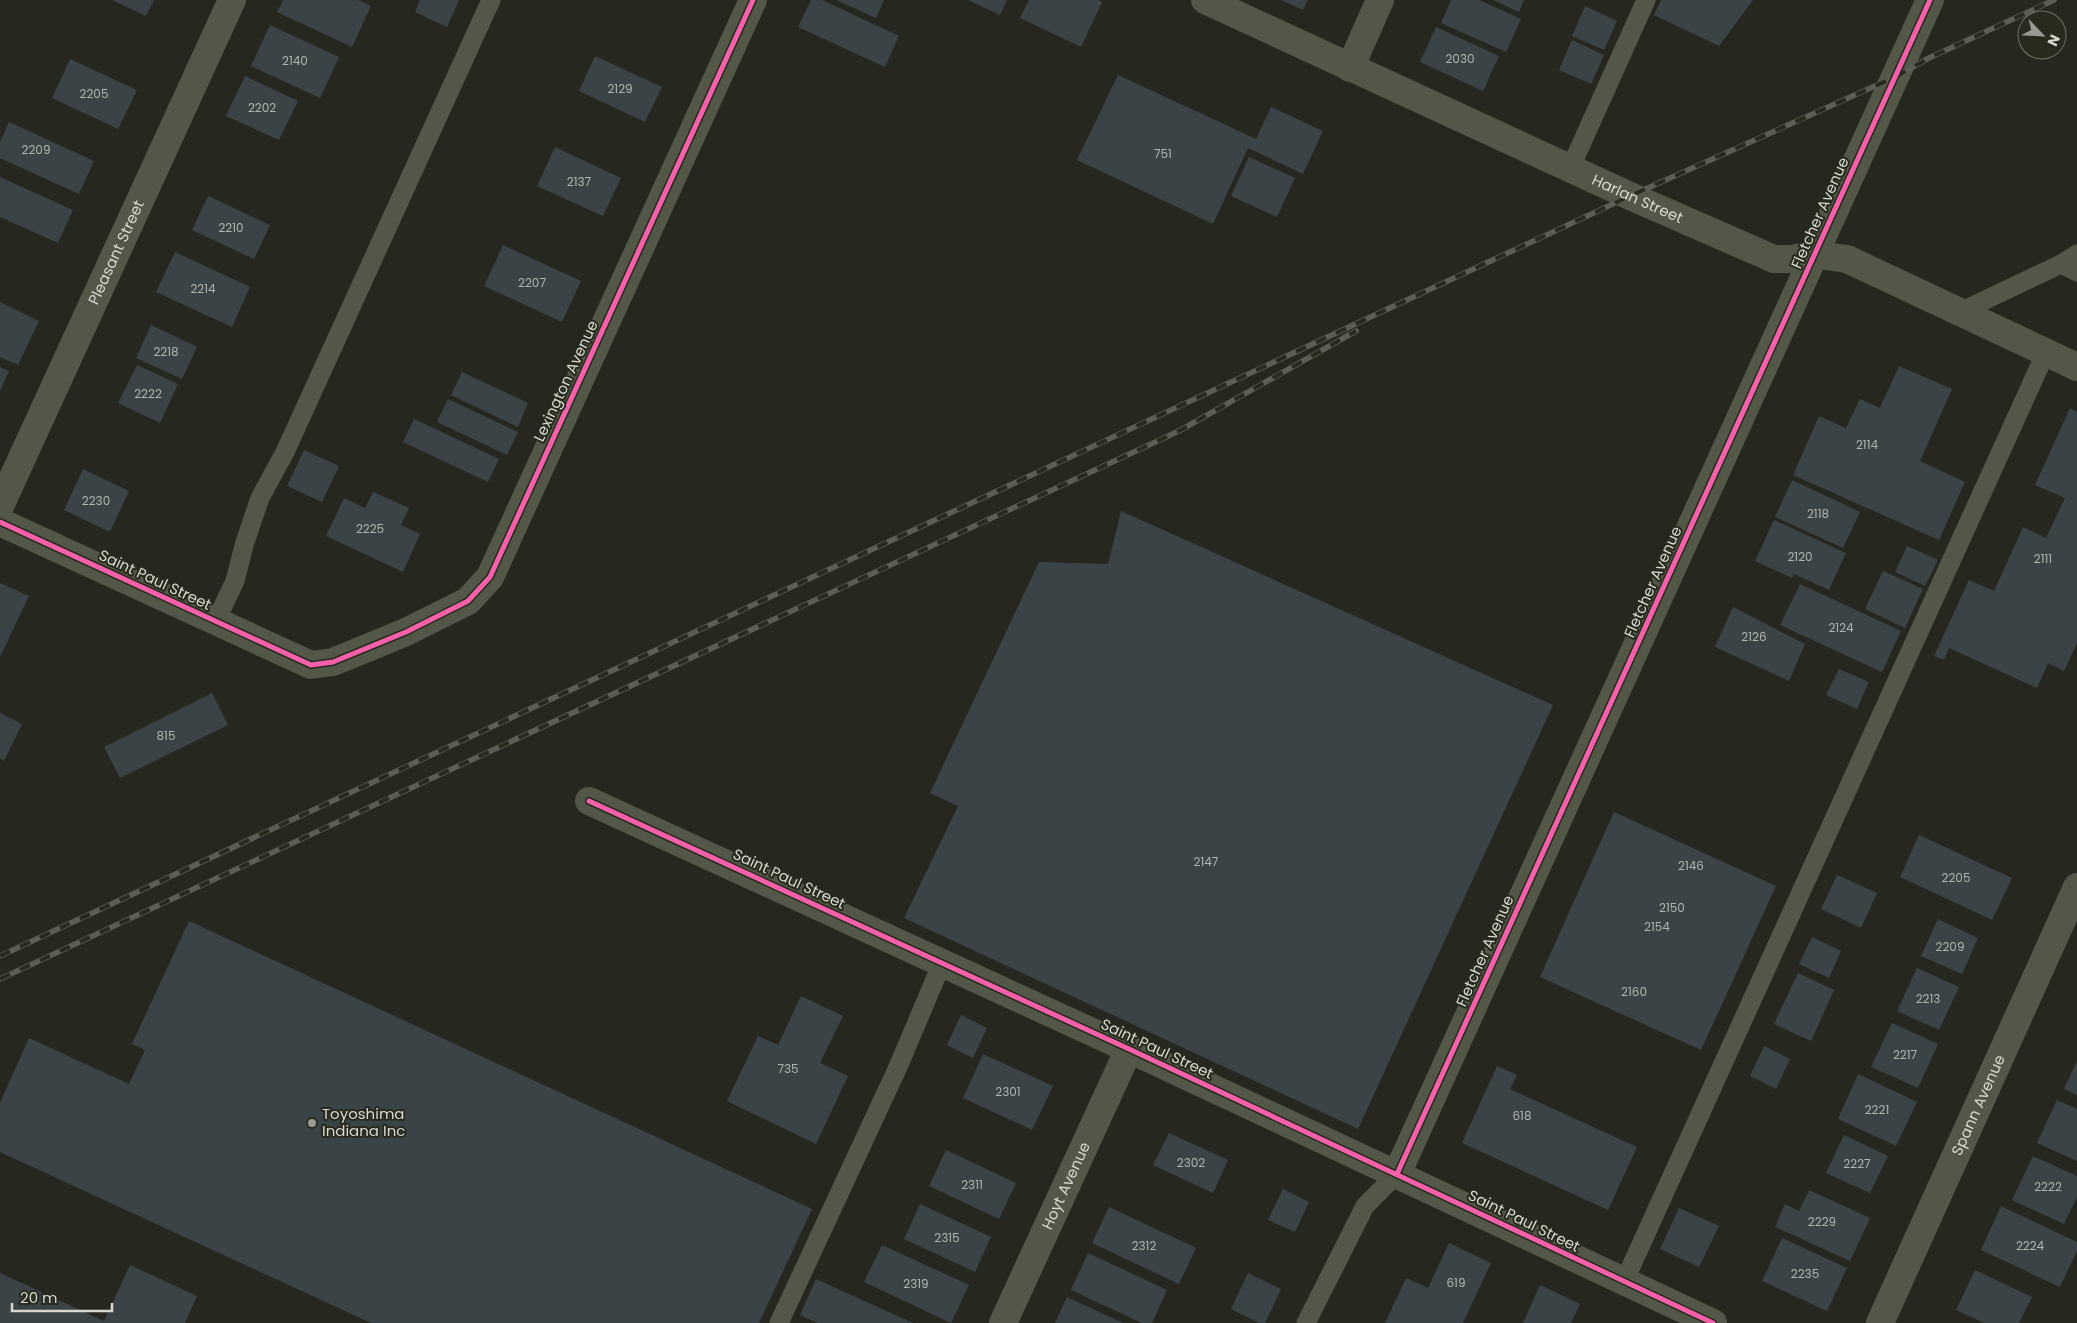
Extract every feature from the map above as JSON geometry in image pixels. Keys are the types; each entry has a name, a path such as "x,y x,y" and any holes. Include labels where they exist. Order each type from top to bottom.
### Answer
{"street":[{"name":"Pleasant Street","path":"0,506 232,0"},
{"name":"Lexington Avenue","path":"300,660 311,665 328,663 406,632 468,601 490,578 754,0"},
{"name":"Harlan Street","path":"1205,0 1350,68 1774,259 1784,260 1815,255 1848,259 2077,367"},
{"path":"1350,68 1380,0"},
{"name":"Fletcher Avenue","path":"1397,1174 1930,0"},
{"name":"Saint Paul Street","path":"0,522 300,660"},
{"name":"Saint Paul Street","path":"589,801 1129,1049 1713,1323"},
{"name":"Spann Avenue","path":"1880,1323 2077,888"},
{"name":"Hoyt Avenue","path":"1003,1323 1129,1049"}],"lane":[{"path":"216,621 235,581 245,542 260,498 285,452 491,0"},
{"path":"1570,168 1646,0"},
{"path":"1960,312 2069,268 2077,254"},
{"path":"1624,1282 2046,352"},
{"path":"779,1323 898,1067 942,963"},
{"path":"1306,1323 1365,1206 1397,1174"}],"building":[{"path":"112,0 154,0 146,16"},
{"path":"283,0 358,0 371,6 352,47 277,12"},
{"path":"420,0 459,0 447,27 415,12"},
{"path":"811,0 822,0 899,36 885,67 798,27"},
{"path":"836,0 884,0 876,18"},
{"path":"968,0 1007,0 1000,15"},
{"path":"1029,0 1098,0 1102,2 1081,47 1020,18"},
{"path":"1281,0 1308,0 1303,10"},
{"path":"1451,0 1479,0 1521,19 1506,52 1441,23"},
{"path":"1493,0 1524,0 1519,12"},
{"path":"1661,0 1753,0 1719,46 1654,15"},
{"path":"1585,6 1617,21 1604,50 1572,36"},
{"path":"270,25 339,57 320,98 251,66"},
{"path":"1436,27 1499,56 1483,91 1420,62"},
{"path":"1572,40 1604,55 1591,84 1559,70"},
{"path":"595,56 662,87 645,122 579,91"},
{"path":"70,59 137,90 118,129 52,98"},
{"path":"1118,75 1256,139 1271,107 1323,131 1303,174 1248,148 1213,224 1077,160"},
{"path":"245,76 298,101 279,140 226,116"},
{"path":"9,122 94,161 79,194 0,158 0,142"},
{"path":"555,147 621,178 603,216 537,186"},
{"path":"1249,157 1295,178 1277,217 1231,196"},
{"path":"0,177 73,210 58,243 0,217"},
{"path":"208,196 270,225 254,259 192,230"},
{"path":"503,245 581,281 562,322 484,286"},
{"path":"175,252 250,287 232,327 156,292"},
{"path":"0,302 39,321 18,365 0,357"},
{"path":"151,325 197,347 182,379 136,358"},
{"path":"137,365 178,384 160,423 118,403"},
{"path":"1899,366 1952,389 1920,461 1965,482 1939,540 1793,475 1819,416 1846,428 1860,399 1880,408"},
{"path":"0,367 9,371 0,391"},
{"path":"462,372 528,403 518,427 451,395"},
{"path":"448,399 518,432 507,455 437,422"},
{"path":"2070,408 2077,412 2077,643 2064,671 2048,663 2037,688 1949,648 1944,660 1934,656 1969,580 1994,591 2023,527 2046,538 2065,498 2035,485"},
{"path":"414,419 499,459 488,482 403,442"},
{"path":"304,450 339,466 322,502 287,486"},
{"path":"83,469 129,491 110,532 64,510"},
{"path":"1792,480 1860,512 1843,548 1775,517"},
{"path":"373,492 409,508 401,525 420,534 403,572 326,536 344,498 365,508"},
{"path":"1121,511 1553,705 1358,1129 904,918 958,806 930,793 1039,562 1108,564"},
{"path":"1774,520 1846,553 1829,590 1794,574 1792,578 1755,561"},
{"path":"1907,546 1938,560 1925,586 1895,572"},
{"path":"1883,571 1923,589 1905,628 1865,609"},
{"path":"0,583 29,596 0,657"},
{"path":"1800,584 1901,631 1882,672 1780,625"},
{"path":"1733,607 1805,644 1789,681 1715,647"},
{"path":"1839,669 1869,682 1857,709 1826,695"},
{"path":"212,693 228,725 120,778 104,747"},
{"path":"0,713 22,724 4,761 0,758"},
{"path":"1614,812 1776,886 1701,1050 1540,977"},
{"path":"1919,835 2012,878 1992,920 1900,877"},
{"path":"1837,875 1877,893 1861,928 1821,909"},
{"path":"1938,919 1978,938 1962,974 1921,956"},
{"name":"Toyoshima Indiana Inc","path":"189,921 812,1209 759,1323 371,1323 0,1152 0,1103 29,1038 129,1084 145,1050 132,1044"},
{"path":"1812,937 1841,951 1829,978 1799,964"},
{"path":"1917,968 1959,987 1939,1030 1897,1011"},
{"path":"1798,973 1834,990 1811,1041 1774,1024"},
{"path":"801,996 843,1016 820,1063 848,1076 816,1144 727,1101 758,1036 778,1045"},
{"path":"961,1015 987,1028 973,1058 947,1045"},
{"path":"1892,1023 1938,1044 1918,1088 1871,1067"},
{"path":"1764,1046 1790,1059 1776,1089 1750,1076"},
{"path":"983,1054 1053,1086 1032,1130 963,1098"},
{"path":"2077,1061 2077,1095 2064,1089"},
{"path":"1497,1066 1517,1075 1510,1089 1637,1147 1608,1210 1462,1143"},
{"path":"1858,1074 1917,1102 1896,1146 1838,1119"},
{"path":"2057,1100 2077,1109 2077,1161 2037,1143"},
{"path":"1169,1133 1228,1160 1213,1193 1153,1165"},
{"path":"1844,1135 1888,1156 1870,1193 1826,1173"},
{"path":"946,1150 1016,1183 999,1219 929,1186"},
{"path":"2033,1156 2077,1176 2077,1197 2064,1224 2012,1200"},
{"path":"1283,1189 1309,1202 1295,1232 1268,1220"},
{"path":"1809,1190 1870,1218 1850,1261 1775,1227 1785,1204 1799,1211"},
{"path":"920,1204 991,1237 975,1272 904,1239"},
{"path":"2001,1206 2077,1242 2077,1251 2060,1287 1981,1250"},
{"path":"1109,1207 1196,1248 1179,1284 1092,1243"},
{"path":"1679,1208 1719,1226 1699,1267 1660,1249"},
{"path":"1782,1238 1847,1268 1827,1311 1762,1281"},
{"path":"1449,1243 1491,1263 1463,1323 1385,1323 1406,1278 1428,1288"},
{"path":"882,1245 969,1285 951,1323 864,1282"},
{"path":"1088,1253 1167,1290 1152,1323 1142,1323 1071,1290"},
{"path":"130,1265 197,1296 185,1323 0,1323 0,1273 104,1321"},
{"path":"1975,1270 2032,1297 2019,1323 1984,1323 1956,1310"},
{"path":"1248,1273 1281,1289 1265,1323 1259,1323 1231,1309"},
{"path":"816,1279 913,1323 817,1323 800,1315"},
{"path":"1540,1285 1580,1304 1571,1323 1523,1323"},
{"path":"1067,1297 1123,1323 1055,1323"}],"railway":[{"path":"0,956 1630,196 1895,77 1929,58 2054,0"},
{"path":"0,979 1179,431 1356,331"}],"cycle path":[{"path":"0,522 311,665 333,662 406,632 468,601 490,577 753,0"},
{"path":"1397,1174 1930,0"},
{"path":"589,801 1129,1049 1713,1323"}],"place":[{"name":"Toyoshima Indiana Inc","path":"312,1123"}]}
